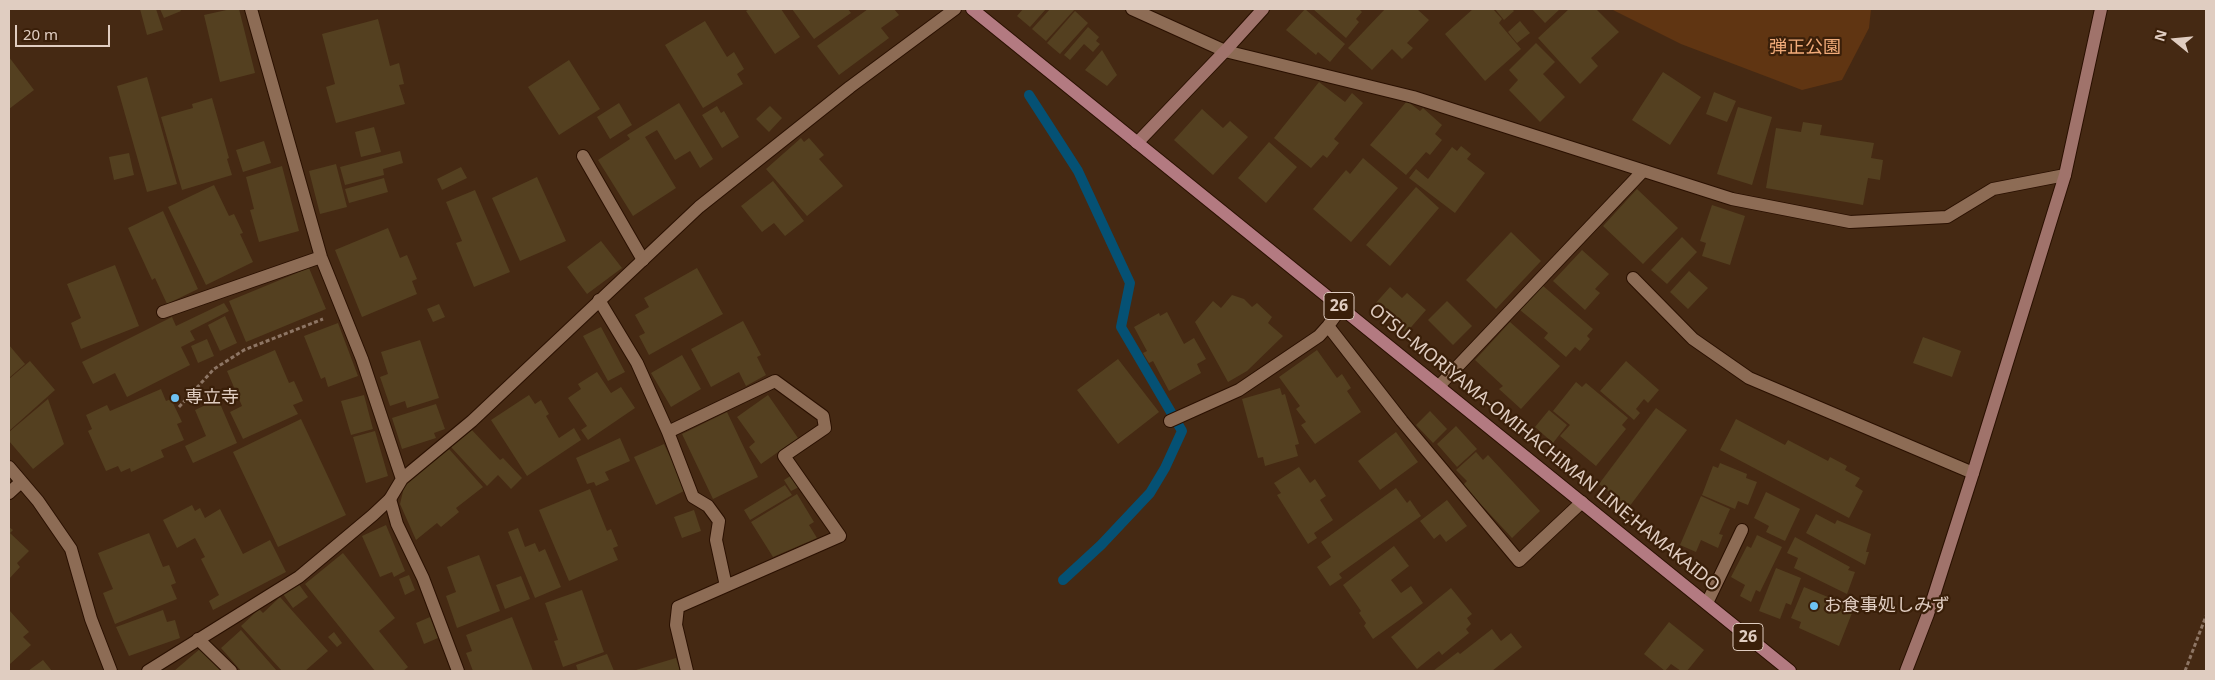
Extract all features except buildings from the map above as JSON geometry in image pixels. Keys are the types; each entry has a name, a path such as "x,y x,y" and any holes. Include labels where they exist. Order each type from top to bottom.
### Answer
{"main road":[{"name":"OTSU-MORIYAMA-OMIHACHIMAN LINE;HAMAKAIDO","path":"972,9 1707,603 1784,670"}],"street":[{"path":"251,9 320,257 362,359 402,479"},
{"path":"148,671 299,577 390,499 402,479 472,421 699,207 850,87 954,9"},
{"path":"1132,9 1226,51 1413,97 1732,199 1850,222 1947,217 1993,189 2065,175"},
{"path":"1137,143 1226,51 1263,9"},
{"path":"1906,671 1928,614 2065,175 2101,9"},
{"path":"583,156 643,260"},
{"path":"1439,386 1643,171"},
{"path":"163,312 320,257"},
{"path":"1633,278 1693,339 1749,378 1973,473"},
{"path":"599,300 637,363 668,432 693,497 708,506 719,521 716,540 726,586"},
{"path":"1170,421 1239,390 1319,336 1341,308"},
{"path":"1328,326 1402,421 1519,561 1582,502"},
{"path":"668,432 775,381 823,416 825,428 784,456 840,536 678,607 676,626 687,671"},
{"path":"9,467 38,501 72,549 91,619 111,671"},
{"path":"9,493 21,482"},
{"path":"390,499 397,524 423,578 458,671"},
{"path":"1707,603 1742,530"},
{"path":"198,639 231,671"}],"path":[{"path":"179,407 214,369 244,350 342,311"},
{"path":"2185,671 2206,616"}],"green space":[{"name":"弾正公園","path":"1611,9 1871,9 1869,28 1842,80 1802,90 1681,44"}],"waterway":[{"path":"1029,95 1078,171 1130,283 1121,327 1182,431 1165,468 1150,493 1101,545 1063,580"}],"place":[{"name":"専立寺","path":"175,398"},
{"name":"お食事処しみず","path":"1814,606"}]}
